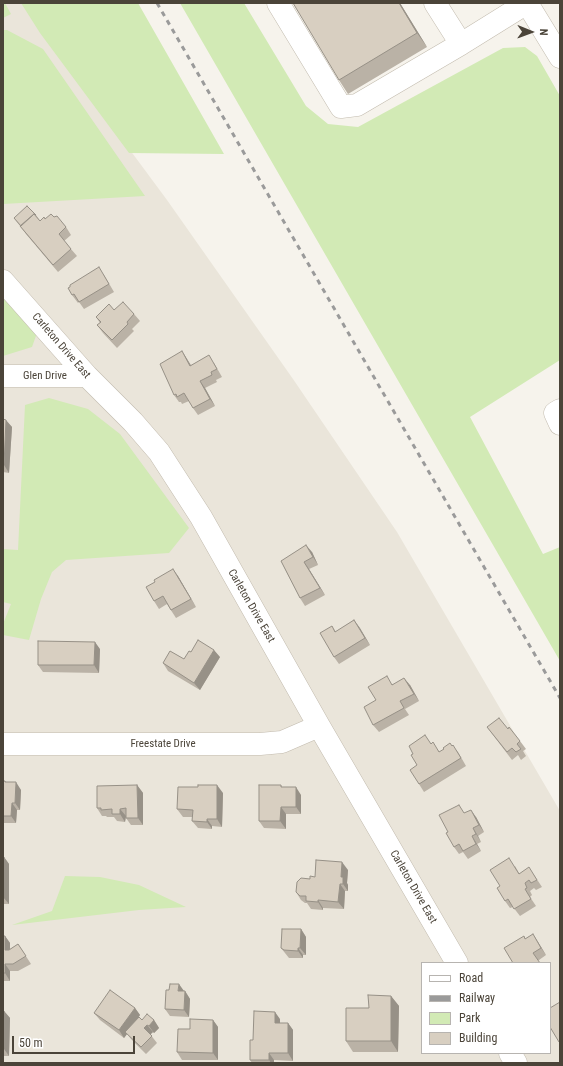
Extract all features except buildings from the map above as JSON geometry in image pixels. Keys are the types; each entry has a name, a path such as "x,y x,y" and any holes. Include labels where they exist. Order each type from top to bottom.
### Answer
{"street":[{"path":"278,3 342,107 357,105 461,44 527,3 560,57"},
{"path":"435,3 461,44"},
{"name":"Carleton Drive East","path":"3,281 87,376 133,422 159,452 201,518 319,726 456,962"},
{"name":"Glen Drive","path":"3,376 87,376"},
{"path":"560,410 555,413 560,424"},
{"name":"Freestate Drive","path":"3,744 260,744 282,742 319,726"},
{"path":"511,1054 516,1063"}],"shaded area":[{"path":"3,3 24,3 42,31 167,200 293,379 397,532 560,811 560,1063 3,1063"}],"green space":[{"path":"3,3 5,3 11,14 3,18"},
{"path":"21,3 138,3 224,154 129,153 40,33"},
{"path":"180,3 244,3 306,106 328,124 358,127 503,48 525,47 537,56 560,96 560,360 470,417 543,554 560,547 560,661"},
{"path":"3,30 7,30 43,49 145,196 3,204"},
{"path":"3,294 37,333 32,347 3,356"},
{"path":"49,398 88,409 120,434 189,528 169,553 66,560 52,572 41,599 29,640 3,635 3,624 11,604 3,602 3,549 18,550 25,405"},
{"path":"65,876 100,877 139,885 186,907 139,910 12,925 52,911"}],"railway":[{"path":"157,3 560,698"}]}
